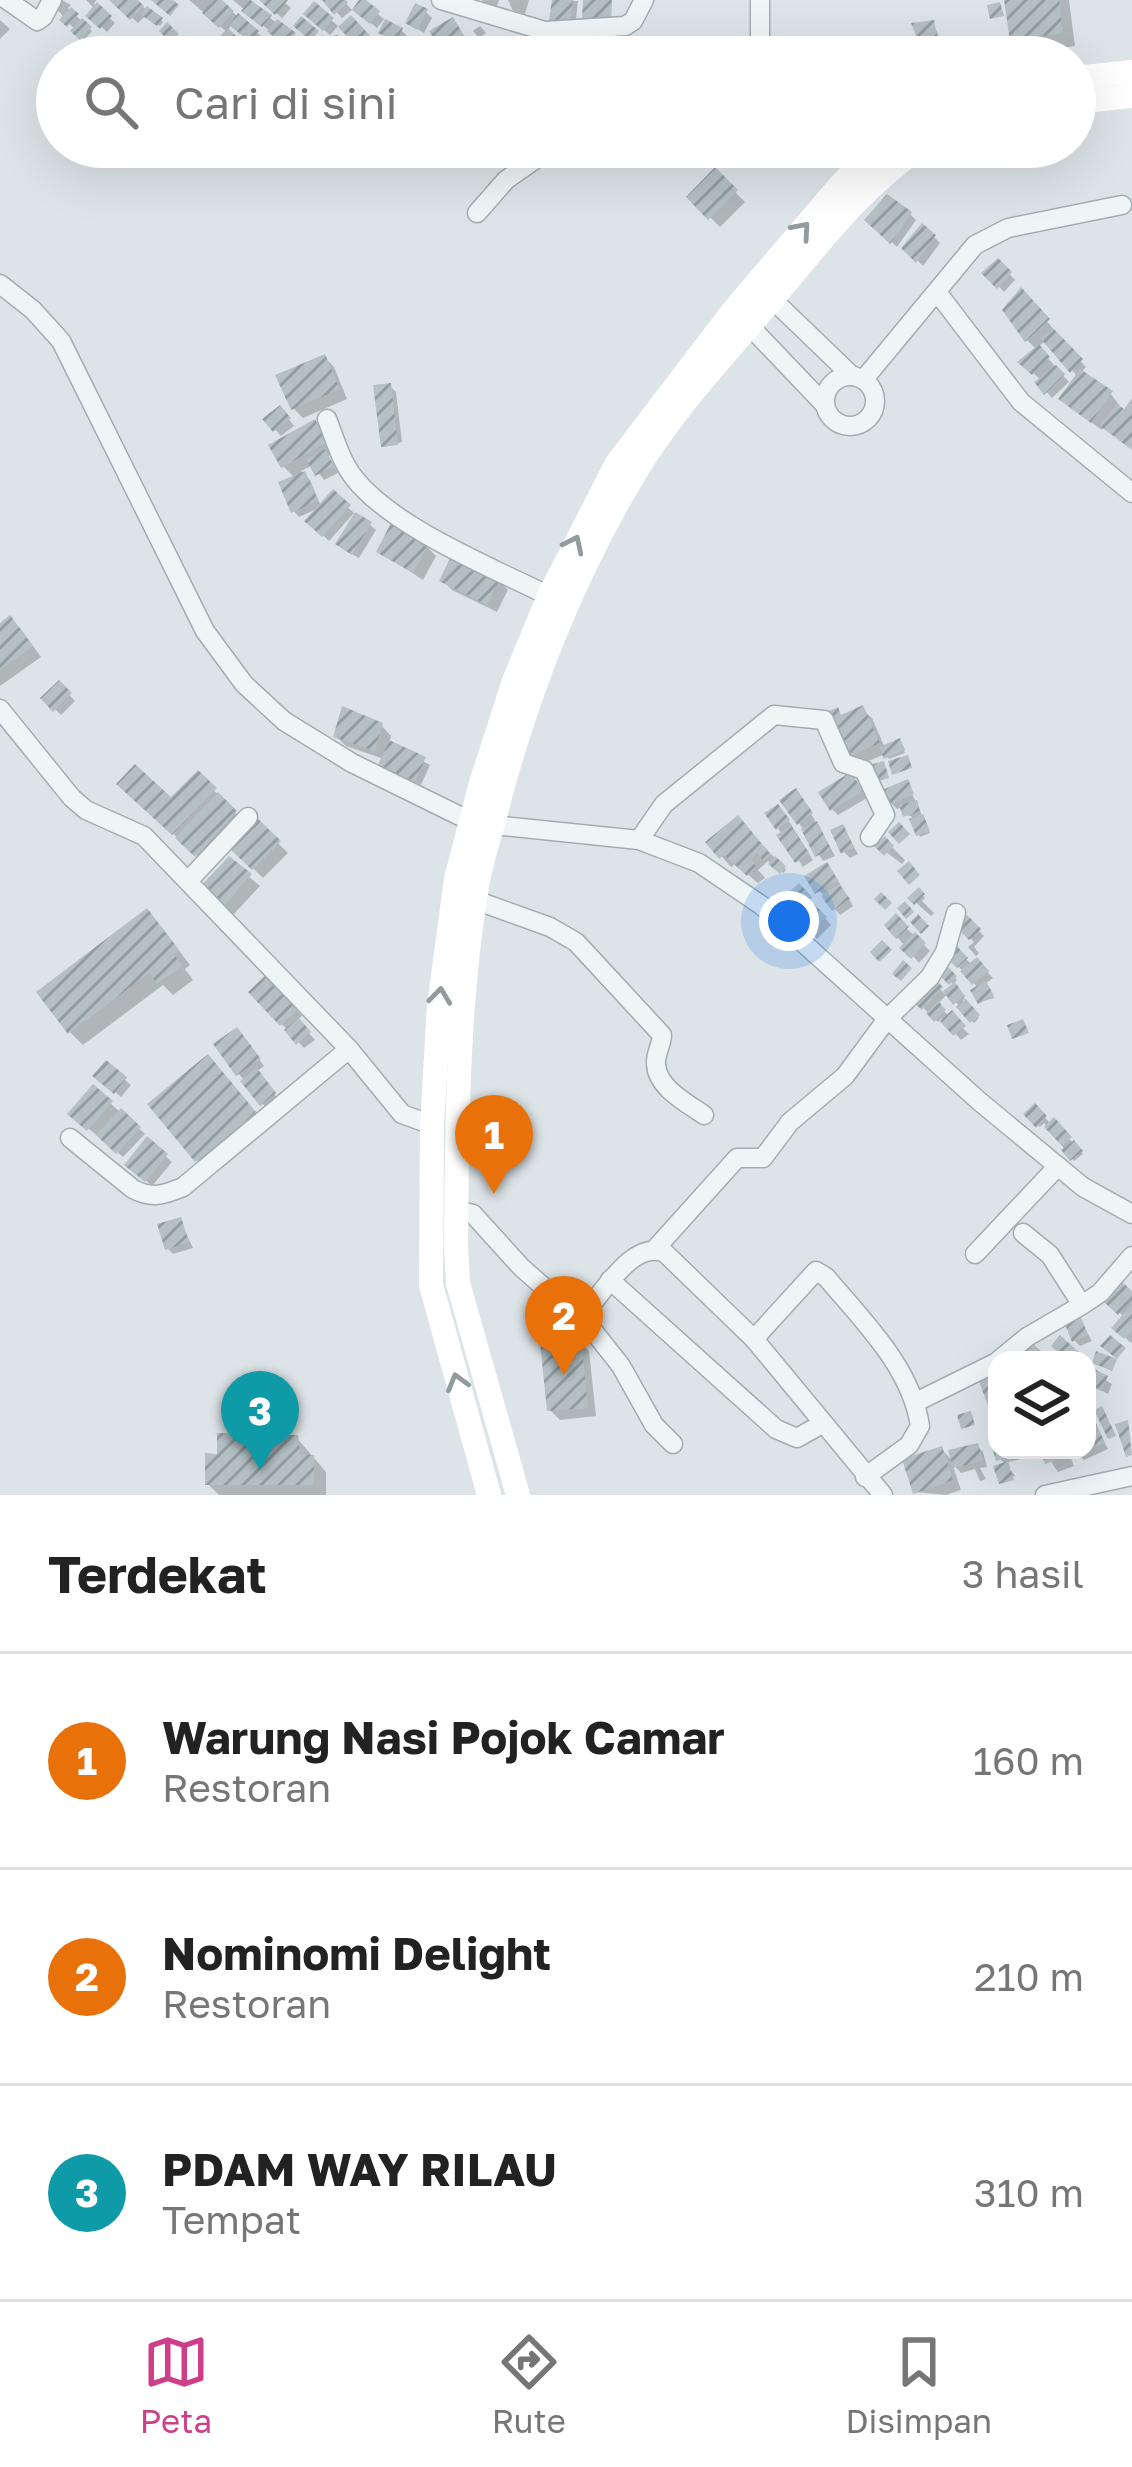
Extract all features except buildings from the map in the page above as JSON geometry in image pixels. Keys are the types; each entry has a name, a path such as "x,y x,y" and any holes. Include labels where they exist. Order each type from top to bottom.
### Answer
{"main road":[{"path":"1096,76 1132,72"},
{"path":"1096,100 1132,96"},
{"path":"446,1081 432,1125 431,1285 488,1491 517,1488 458,1283 457,1210 446,1081 439,1006 482,823 549,596 646,439 863,168"},
{"path":"742,318 772,299 864,168"},
{"path":"524,684 608,500"}],"street":[{"path":"7,0 37,21 52,0"},
{"path":"441,0 545,31 604,29 634,21 644,0"},
{"path":"760,0 760,36"},
{"path":"604,29 605,36"},
{"path":"477,214 523,168"},
{"path":"824,404 831,383 858,377 937,292 964,255 1008,228 1122,205"},
{"path":"0,284 61,341 205,631 244,684 284,721 338,754 482,823 639,840 699,863 761,905 1058,1166 1102,1200 1132,1214"},
{"path":"937,292 1021,401 1132,493"},
{"path":"742,318 824,404 830,418 843,426 858,426 870,418 876,404 874,390 772,299"},
{"path":"327,419 351,474 374,498 454,548 549,596"},
{"path":"0,709 7,730 86,811 144,836 349,1049 402,1114 432,1125"},
{"path":"639,840 664,804 774,715 824,720 843,763 864,770 885,815 870,837"},
{"path":"188,881 248,817"},
{"path":"469,887 576,943 662,1035 655,1062 660,1076 676,1096 704,1114"},
{"path":"580,1314 610,1280 656,1248 737,1158 754,1160 765,1155 790,1122 845,1076 887,1019 930,976 945,952 956,914"},
{"path":"70,1138 133,1189 163,1195 183,1187 349,1049"},
{"path":"975,1254 1058,1166"},
{"path":"457,1210 473,1214 554,1298 580,1314 621,1366 654,1425 674,1444"},
{"path":"1023,1233 1050,1255 1082,1305"},
{"path":"656,1248 754,1339 883,1495"},
{"path":"1010,1351 1100,1293 1132,1256"},
{"path":"754,1339 812,1273 821,1272 882,1343 916,1402 920,1426 915,1438 865,1477"},
{"path":"610,1280 776,1429 797,1438 822,1424"},
{"path":"916,1402 988,1366"},
{"path":"1045,1495 1132,1476"}],"place":[{"name":"Warung Nasi Pojok Camar","path":"494,1194"},
{"name":"Nominomi Delight","path":"564,1375"},
{"name":"PDAM WAY RILAU","path":"260,1470"}]}
